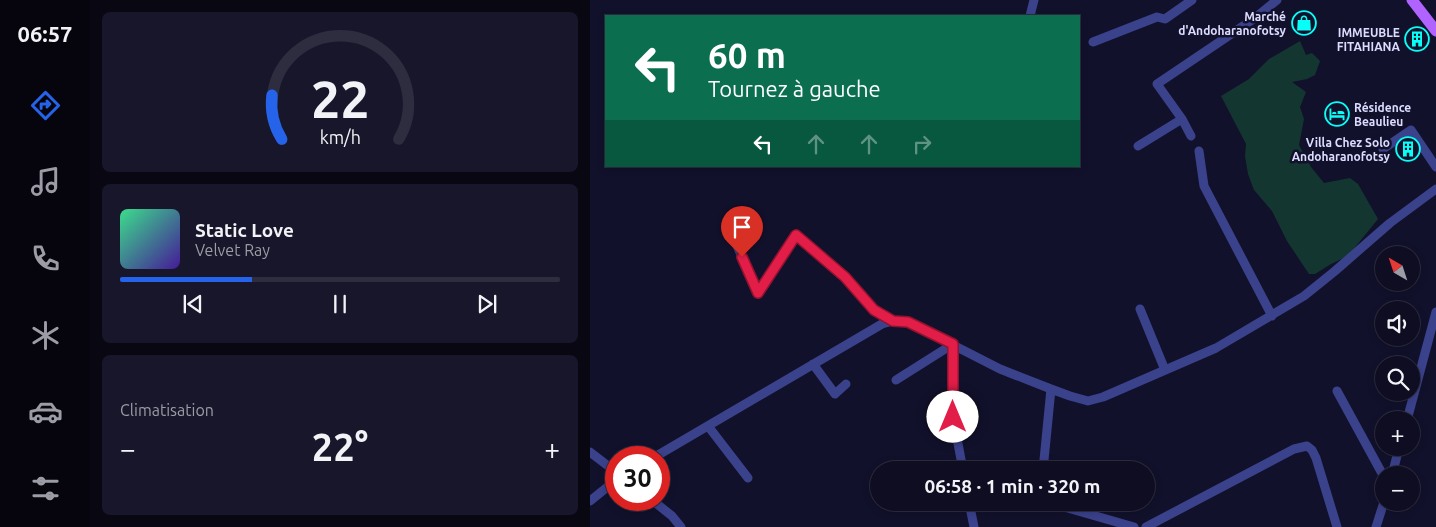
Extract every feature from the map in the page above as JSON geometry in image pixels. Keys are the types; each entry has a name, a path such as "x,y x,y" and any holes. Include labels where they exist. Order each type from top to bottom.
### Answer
{"main road":[{"path":"1412,0 1436,31"}],"street":[{"path":"1030,15 1034,0"},
{"path":"1093,42 1157,17 1165,19 1192,0"},
{"path":"1191,136 1182,119 1157,84 1255,18 1277,0"},
{"path":"1138,146 1182,119"},
{"path":"1383,149 1411,130 1436,167"},
{"path":"1199,151 1204,186 1272,316"},
{"path":"670,448 882,324 893,321 908,322 1000,369 1070,396 1088,400 1110,394 1216,348 1272,316 1310,291 1390,223 1436,189"},
{"path":"734,239 758,293 796,235 845,277 874,310 893,321"},
{"path":"1140,309 1166,370"},
{"path":"1409,411 1436,312"},
{"path":"896,380 953,344"},
{"path":"953,344 953,417 961,461"},
{"path":"813,364 835,394 846,384"},
{"path":"1045,461 1051,389"},
{"path":"1337,392 1378,466"},
{"path":"708,426 748,478"},
{"path":"1148,527 1294,449 1307,446 1312,450 1316,458 1337,527"},
{"path":"590,452 605,464"},
{"path":"590,501 605,489"},
{"path":"666,511 681,527"},
{"path":"971,511 974,527"},
{"path":"1078,511 1134,527"},
{"path":"1376,527 1381,511"}],"green space":[{"path":"1300,41 1306,55 1312,53 1320,61 1315,75 1292,82 1306,92 1300,107 1304,119 1299,145 1311,167 1324,183 1350,178 1358,184 1378,219 1348,256 1315,274 1309,274 1287,241 1272,211 1254,190 1248,174 1245,156 1246,144 1221,96 1249,79 1269,59"}],"place":[{"name":"Marché d'Andoharanofotsy","path":"1304,23"},
{"name":"IMMEUBLE FITAHIANA","path":"1417,39"},
{"name":"Résidence Beaulieu","path":"1337,114"},
{"name":"Villa Chez Solo Andoharanofotsy","path":"1408,149"}],"route":[{"path":"742,257 758,293 796,235 845,277 874,310 893,321 908,322 953,344 953,417"}]}
